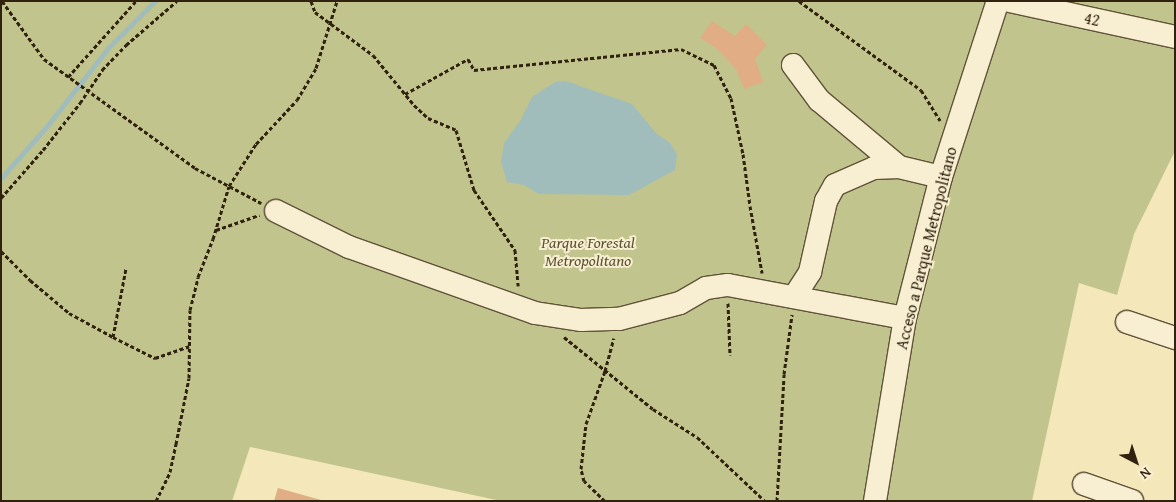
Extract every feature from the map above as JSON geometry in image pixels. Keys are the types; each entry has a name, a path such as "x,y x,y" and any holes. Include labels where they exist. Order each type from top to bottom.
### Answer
{"street":[{"name":"Acceso a Parque Metropolitano","path":"875,501 905,318 941,177 998,1"},
{"name":"42","path":"1010,1 1175,36"},
{"path":"793,65 819,100 899,167"},
{"path":"794,298 810,272 830,190 845,179 874,168 899,167 941,177"},
{"path":"276,211 350,247 535,313 581,320 619,319 680,303 706,288 728,285 905,318"},
{"path":"1127,322 1175,338"},
{"path":"1084,484 1132,501"}],"path":[{"path":"2,1 44,59 195,168 276,211"},
{"path":"68,77 136,1"},
{"path":"1,198 43,150 102,70 126,45 177,1"},
{"path":"311,1 315,12 372,56 428,118 456,130 474,190 515,250 518,290 514,306"},
{"path":"156,501 170,472 188,378 190,310 198,277 216,230 229,186 256,144 296,100 316,68 337,1"},
{"path":"799,1 921,90 941,123"},
{"path":"405,94 468,59 474,70 681,50 714,65 731,98 743,154 750,206 763,270 760,291"},
{"path":"216,230 276,211"},
{"path":"1,251 30,280 70,313 113,337 155,358 189,346"},
{"path":"113,337 126,268"},
{"path":"728,285 730,355"},
{"path":"777,501 784,374 794,298"},
{"path":"605,501 584,480 581,469 586,424 605,371 619,319"},
{"path":"562,336 653,409 697,438 765,501"}],"green space":[{"name":"Parque Forestal Metropolitano","path":"1,1 1175,1 1175,151 1134,234 1117,295 1079,283 1032,501 501,501 250,447 232,501 1,501"}],"water":[{"path":"566,81 632,104 656,133 670,143 677,154 675,170 629,195 539,194 524,185 507,182 501,162 504,143 520,121 532,97 555,82"}],"building":[{"path":"712,21 735,36 746,24 767,45 755,59 763,82 744,89 737,71 727,59 715,47 700,38"},
{"path":"278,488 321,500 321,501 274,501"}],"waterway":[{"path":"1,178 47,126 108,48 155,1"}]}
